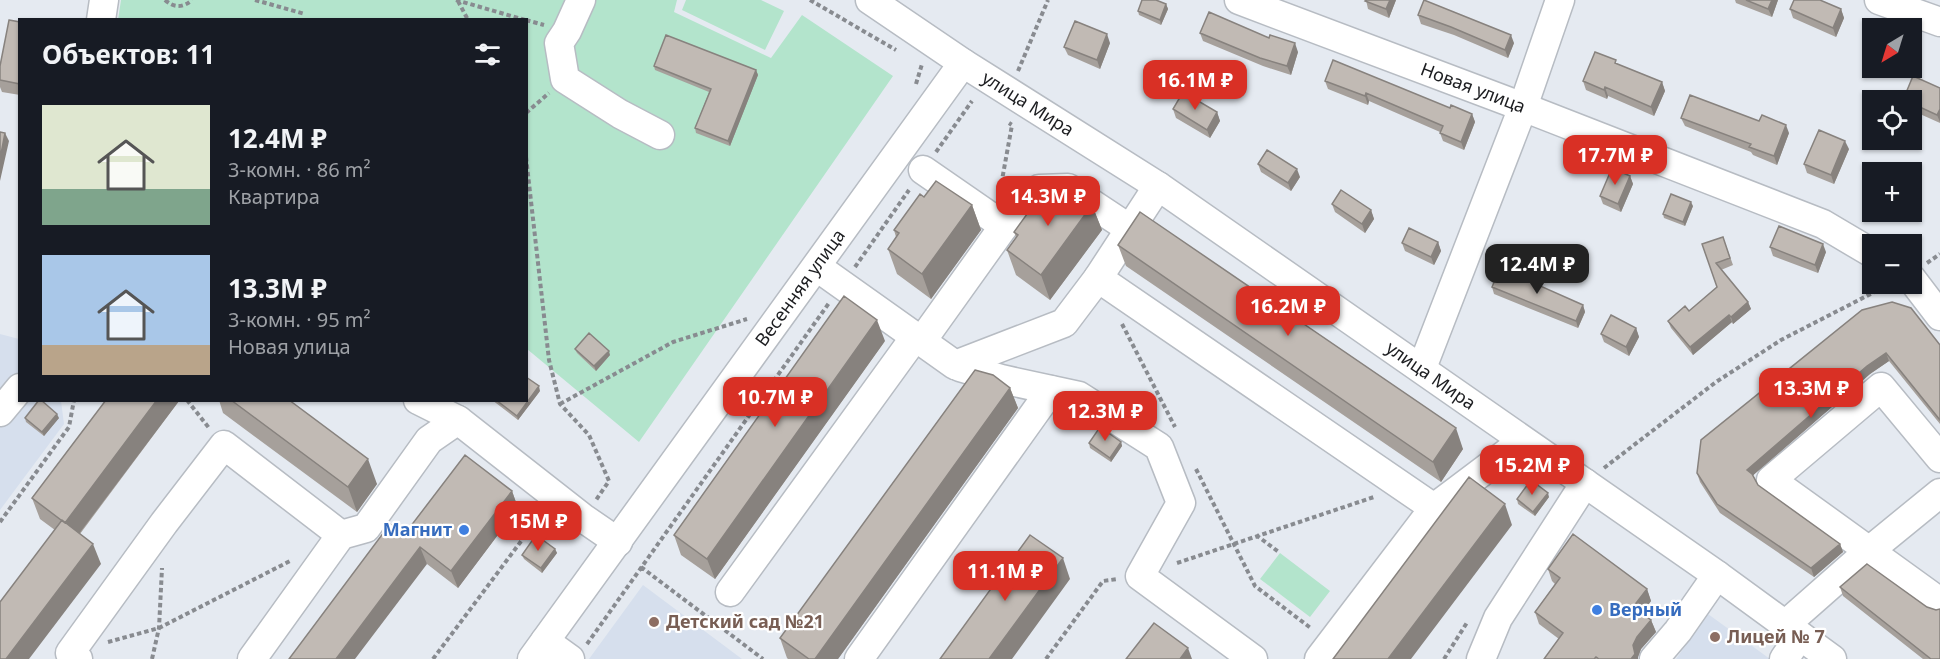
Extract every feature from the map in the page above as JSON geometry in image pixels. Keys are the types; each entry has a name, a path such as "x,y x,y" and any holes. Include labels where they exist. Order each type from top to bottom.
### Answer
{"street":[{"path":"101,18 104,0"},
{"path":"581,0 559,43 565,79 620,114 660,135"},
{"name":"улица Мира","path":"870,0 963,63 1158,186 1717,575 1832,659"},
{"name":"Новая улица","path":"1239,0 1523,107 1823,224 1862,247"},
{"path":"1422,368 1523,107 1560,0"},
{"path":"1880,0 1940,22"},
{"name":"Весенняя улица","path":"539,650 963,63"},
{"path":"923,170 999,223"},
{"path":"955,366 1064,323 1098,278 1158,186"},
{"path":"730,592 918,340 999,223 1039,189 1068,188 1130,229"},
{"path":"817,267 955,366 1001,379 1079,396 1159,447 1181,503 1140,576 1241,656"},
{"path":"1098,278 1434,508"},
{"path":"1922,292 1940,316"},
{"path":"1940,458 1881,387 1771,480 1940,602"},
{"path":"0,412 18,390"},
{"path":"859,659 1051,390"},
{"path":"422,402 458,420 618,542"},
{"path":"252,659 341,535 366,528 429,440 458,420"},
{"path":"1317,649 1434,508 1523,441"},
{"path":"74,656 164,523 224,445 341,535"},
{"path":"1481,659 1498,618 1585,483"},
{"path":"1784,659 1793,631 1869,551 1940,493"},
{"path":"1654,659 1678,631 1717,575"},
{"path":"539,650 577,654"}],"path":[{"path":"165,0 171,5 184,6 192,0"},
{"path":"255,0 305,14"},
{"path":"457,0 467,18"},
{"path":"457,0 518,18"},
{"path":"1026,54 1048,0"},
{"path":"914,92 921,64"},
{"path":"577,654 972,101"},
{"path":"999,223 1012,125"},
{"path":"528,175 549,360 560,404 589,435 609,480 584,518"},
{"path":"1585,483 1725,376 1781,340 1871,294"},
{"path":"560,404 673,342 756,316"},
{"path":"1119,318 1177,430"},
{"path":"0,522 69,428 74,402"},
{"path":"188,402 200,419 224,445"},
{"path":"1192,461 1255,586 1312,629 1317,649"},
{"path":"433,659 543,513 536,496 543,486"},
{"path":"1046,659 1104,581 1140,576 1256,535 1404,488"},
{"path":"152,659 159,628 164,523"},
{"path":"1256,535 1280,553"},
{"path":"74,656 159,628 298,557"},
{"path":"641,567 763,659"}],"shaded area":[{"path":"0,334 18,339 18,402 61,402 64,424 0,510"},
{"name":"Детский сад №21","path":"643,585 742,659 589,659"},
{"name":"Лицей № 7","path":"1708,614 1770,659 1676,659"}],"green space":[{"path":"121,0 677,0 674,12 771,58 802,15 893,76 639,442 528,350 528,18 118,18"},
{"path":"686,0 761,0 784,11 765,50 682,10"},
{"path":"1280,553 1330,591 1310,617 1260,579"}],"building":[{"path":"1142,0 1156,0 1166,4 1160,20 1138,11"},
{"path":"1366,0 1390,0 1386,9"},
{"path":"1424,0 1511,35 1505,50 1418,15"},
{"path":"1746,0 1772,0 1768,9"},
{"path":"1794,0 1820,0 1841,9 1833,28 1790,9"},
{"path":"1209,12 1269,38 1270,35 1295,43 1287,66 1260,58 1200,33"},
{"path":"9,20 18,22 18,84 0,80 0,66"},
{"path":"1075,21 1107,34 1097,60 1064,47"},
{"path":"666,35 756,70 728,141 695,128 711,89 654,66"},
{"path":"1595,52 1616,60 1615,63 1662,82 1651,107 1605,87 1604,90 1583,81"},
{"path":"1333,60 1450,108 1451,105 1472,114 1461,142 1440,133 1443,126 1366,93 1365,96 1325,81"},
{"path":"1912,78 1918,78 1940,88 1940,109 1937,115 1922,108 1922,90 1907,90"},
{"path":"1183,92 1217,112 1207,130 1173,109"},
{"path":"1690,95 1759,121 1762,115 1786,125 1774,156 1749,147 1751,144 1681,118"},
{"path":"1819,130 1845,141 1831,175 1804,164"},
{"path":"0,132 5,133 0,159"},
{"path":"1267,150 1297,169 1288,183 1258,164"},
{"path":"1612,168 1630,176 1618,204 1600,196"},
{"path":"936,181 972,205 922,274 888,249 899,233 894,230 920,194 924,197"},
{"path":"1057,182 1092,205 1041,275 1007,250 1018,235 1014,232 1043,192 1047,195"},
{"path":"1341,190 1371,210 1362,224 1332,204"},
{"path":"1671,194 1691,202 1683,222 1663,214"},
{"path":"1140,212 1456,428 1433,462 1118,245"},
{"path":"1779,226 1823,244 1815,265 1770,247"},
{"path":"1409,228 1438,242 1431,257 1402,243"},
{"path":"1723,237 1730,258 1716,263 1748,302 1690,347 1668,321 1685,306 1689,311 1717,287 1702,244"},
{"path":"1500,268 1583,305 1576,321 1492,287"},
{"path":"844,296 877,320 707,559 674,535"},
{"path":"1892,302 1911,308 1940,345 1940,420 1886,353 1867,366 1747,470 1758,485 1840,544 1811,568 1717,504 1697,473 1701,440 1862,310"},
{"path":"1611,315 1636,328 1626,347 1601,334"},
{"path":"589,333 609,351 594,366 575,349"},
{"path":"975,370 993,375 1010,388 815,659 809,659 780,638"},
{"path":"528,378 539,386 528,401"},
{"path":"37,402 43,402 57,414 42,432 25,418"},
{"path":"104,402 156,402 65,523 32,498"},
{"path":"234,402 292,402 368,459 348,487"},
{"path":"499,402 527,402 517,416"},
{"path":"1100,427 1121,442 1110,458 1089,443"},
{"path":"465,455 512,491 451,571 420,547 336,659 289,659 390,524 404,535"},
{"path":"1469,477 1505,504 1388,659 1333,659"},
{"path":"1531,480 1548,493 1533,512 1517,499"},
{"path":"62,520 93,544 6,659 0,659 0,602"},
{"name":"Верный","path":"1573,534 1647,589 1633,607 1651,620 1637,637 1633,645 1635,654 1631,659 1599,659 1596,657 1594,659 1544,659 1563,633 1535,612 1560,578 1548,569"},
{"path":"536,535 555,549 541,568 522,555"},
{"path":"1030,535 1063,558 989,659 940,659"},
{"path":"1867,564 1927,607 1940,609 1940,659 1931,659 1840,587"},
{"path":"1154,623 1188,648 1180,659 1126,659"}],"place":[{"name":"Магнит","path":"464,530"},
{"name":"Верный","path":"1597,610"},
{"name":"Детский сад №21","path":"654,622"},
{"name":"Лицей № 7","path":"1715,637"}]}
